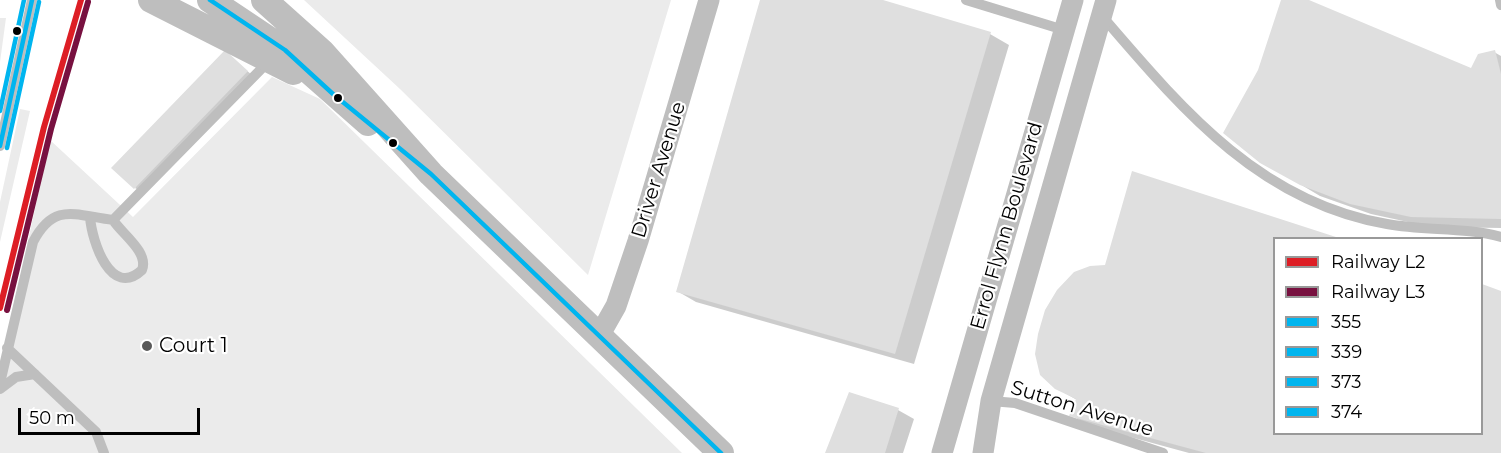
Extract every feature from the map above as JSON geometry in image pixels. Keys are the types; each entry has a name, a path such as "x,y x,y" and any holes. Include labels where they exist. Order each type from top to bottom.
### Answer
{"street":[{"path":"151,0 333,94"},
{"path":"210,0 270,39 431,174"},
{"path":"264,0 322,52 431,174 721,453"},
{"name":"Driver Avenue","path":"599,336 616,306 638,241 709,0"},
{"name":"Errol Flynn Boulevard","path":"942,453 1073,0"},
{"name":"Errol Flynn Boulevard","path":"983,453 991,401 1104,8"}],"lane":[{"path":"0,146 32,0"},
{"path":"966,0 1064,30"},
{"path":"1500,0 1501,5"},
{"path":"1104,8 1180,106 1236,157 1286,189 1334,211 1387,224 1501,237"},
{"path":"113,220 271,60"},
{"path":"0,383 33,242 42,224 58,215 90,217 113,220 143,259 142,270 136,276 117,278 109,272 95,242 90,217"},
{"path":"7,348 96,432 104,453"},
{"path":"0,389 16,378 35,374"},
{"name":"Sutton Avenue","path":"991,401 1015,403 1162,453"}],"shaded area":[{"path":"304,0 671,0 588,275 400,89"},
{"path":"0,18 6,18 0,62"},
{"path":"272,77 320,99 682,453 0,453 0,369 50,140 133,217"},
{"path":"20,109 30,111 0,242 0,202"}],"building":[{"path":"760,0 883,0 991,32 895,354 676,292"},
{"path":"1281,0 1309,0 1471,68 1478,54 1495,50 1501,74 1501,219 1411,217 1350,204 1300,185 1260,163 1223,133 1258,70"},
{"path":"225,50 248,71 134,189 111,168"},
{"path":"1132,171 1336,237 1273,237 1273,435 1483,435 1483,284 1501,291 1501,453 1206,453 1069,416 1076,399 1055,389 1040,375 1035,354 1038,334 1045,310 1057,290 1074,272 1090,266 1105,265"},
{"path":"849,392 899,408 885,453 825,453"}],"rail line":[{"name":"L2","path":"0,308 44,127 81,0"},
{"name":"L3","path":"7,310 51,129 88,2"}],"transit line":[{"name":"374","path":"0,111 24,0"},
{"name":"339","path":"0,146 32,0"},
{"name":"355","path":"210,0 285,50 333,94 431,174 721,453"},
{"name":"373","path":"7,148 39,2"}],"place":[{"name":"Court 1","path":"147,346"}]}
